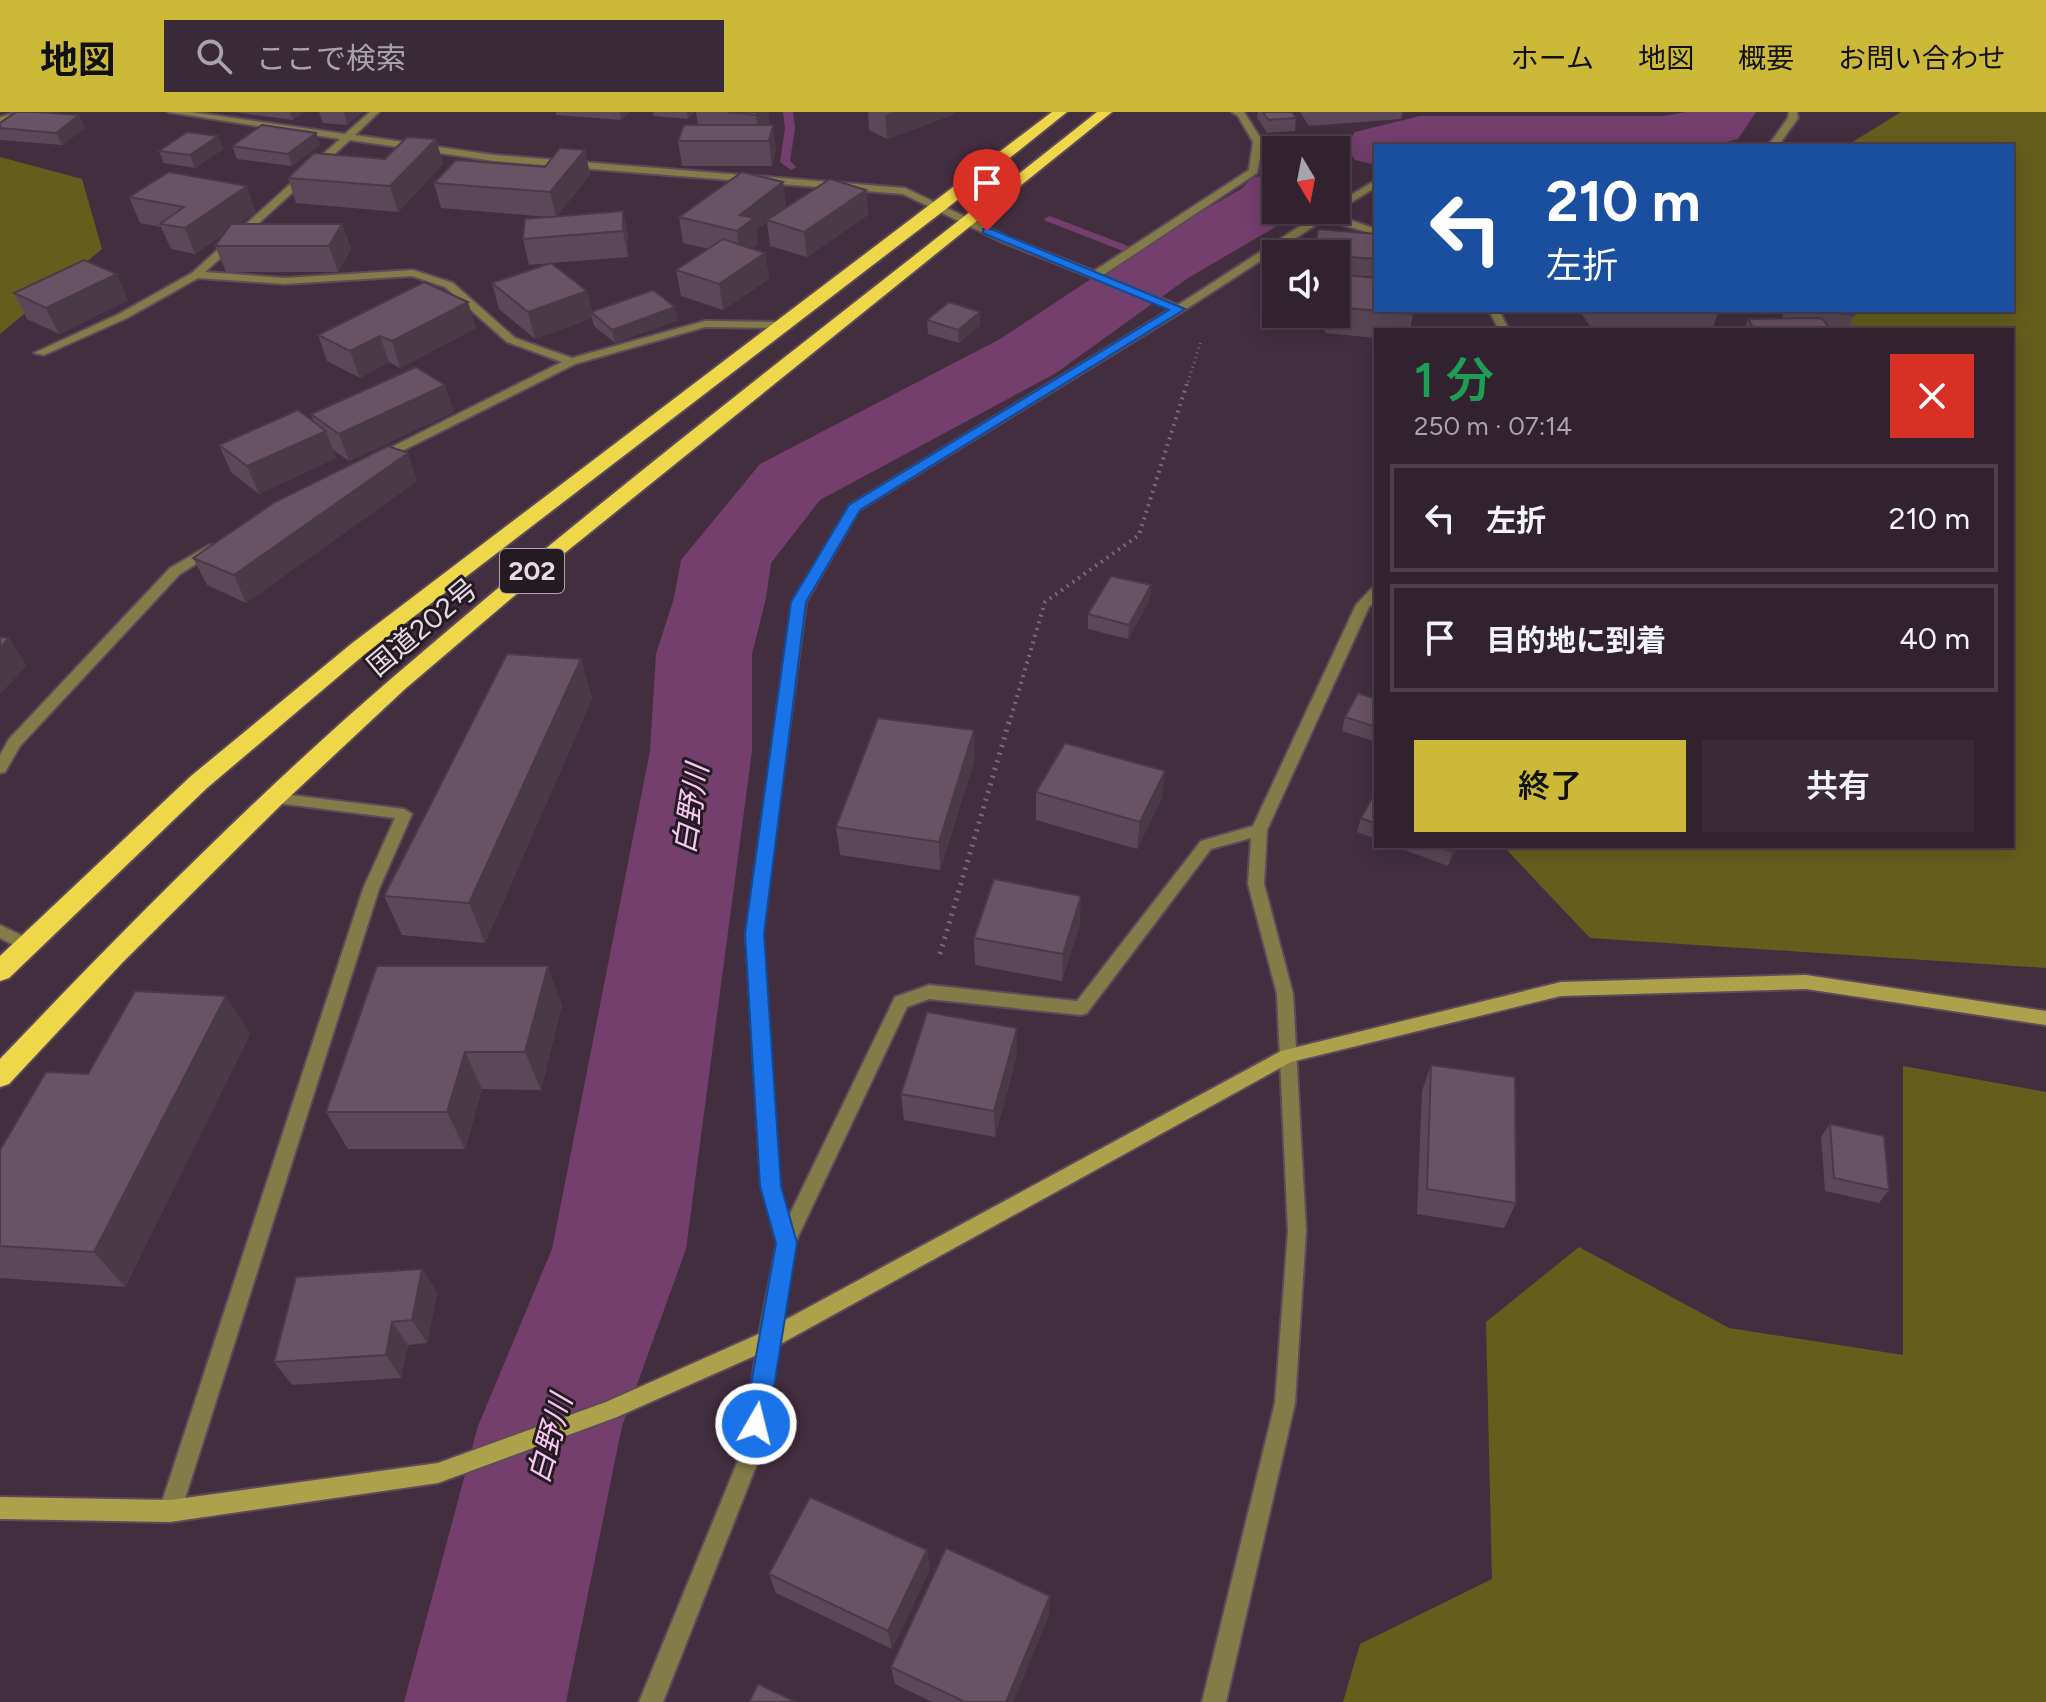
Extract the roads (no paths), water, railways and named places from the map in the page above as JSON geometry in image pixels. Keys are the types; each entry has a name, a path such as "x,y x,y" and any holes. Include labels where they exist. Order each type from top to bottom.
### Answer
{"highway":[{"name":"国道202号","path":"0,971 199,782 358,649 1060,112"},
{"name":"国道202号","path":"0,1076 114,955 274,798 398,684 554,552 1105,112"}],"street":[{"path":"0,120 30,112"},
{"path":"172,112 494,158 905,191 941,206 967,222 1179,309"},
{"path":"40,353 123,316 196,275 375,112"},
{"path":"1094,276 1254,171 1258,142 1241,114 1236,112"},
{"path":"1774,144 1793,118 1793,112"},
{"path":"1350,199 1374,184"},
{"path":"1350,220 1374,231"},
{"path":"786,1243 770,1186 754,934 799,602 854,508 1179,309 1311,224"},
{"path":"196,275 285,281 413,273 449,285 511,340 571,362"},
{"path":"359,468 571,362 705,324 785,325"},
{"path":"0,768 14,743 175,571 224,540"},
{"path":"1214,1702 1285,1403 1297,1231 1285,994 1256,884 1259,830 1363,605 1374,594"},
{"path":"170,1511 371,889 404,814 274,798"},
{"path":"651,1702 752,1451 786,1243 901,1002 929,992 1081,1008 1206,845 1259,830"},
{"path":"0,931 25,944"},
{"path":"0,1508 170,1511 438,1473 610,1410 768,1340 1287,1056 1561,989 1806,982 2046,1018"}],"waterway":[{"path":"788,112 790,128 785,162 791,167"},
{"name":"白野川","path":"1386,144 1420,135 1664,135 1716,126 1725,112"},
{"name":"白野川","path":"485,1702 550,1426 619,1249 701,751 704,654 720,598 726,560 790,482 1028,356 1163,263 1262,206"},
{"path":"1050,219 1163,263"}]}
